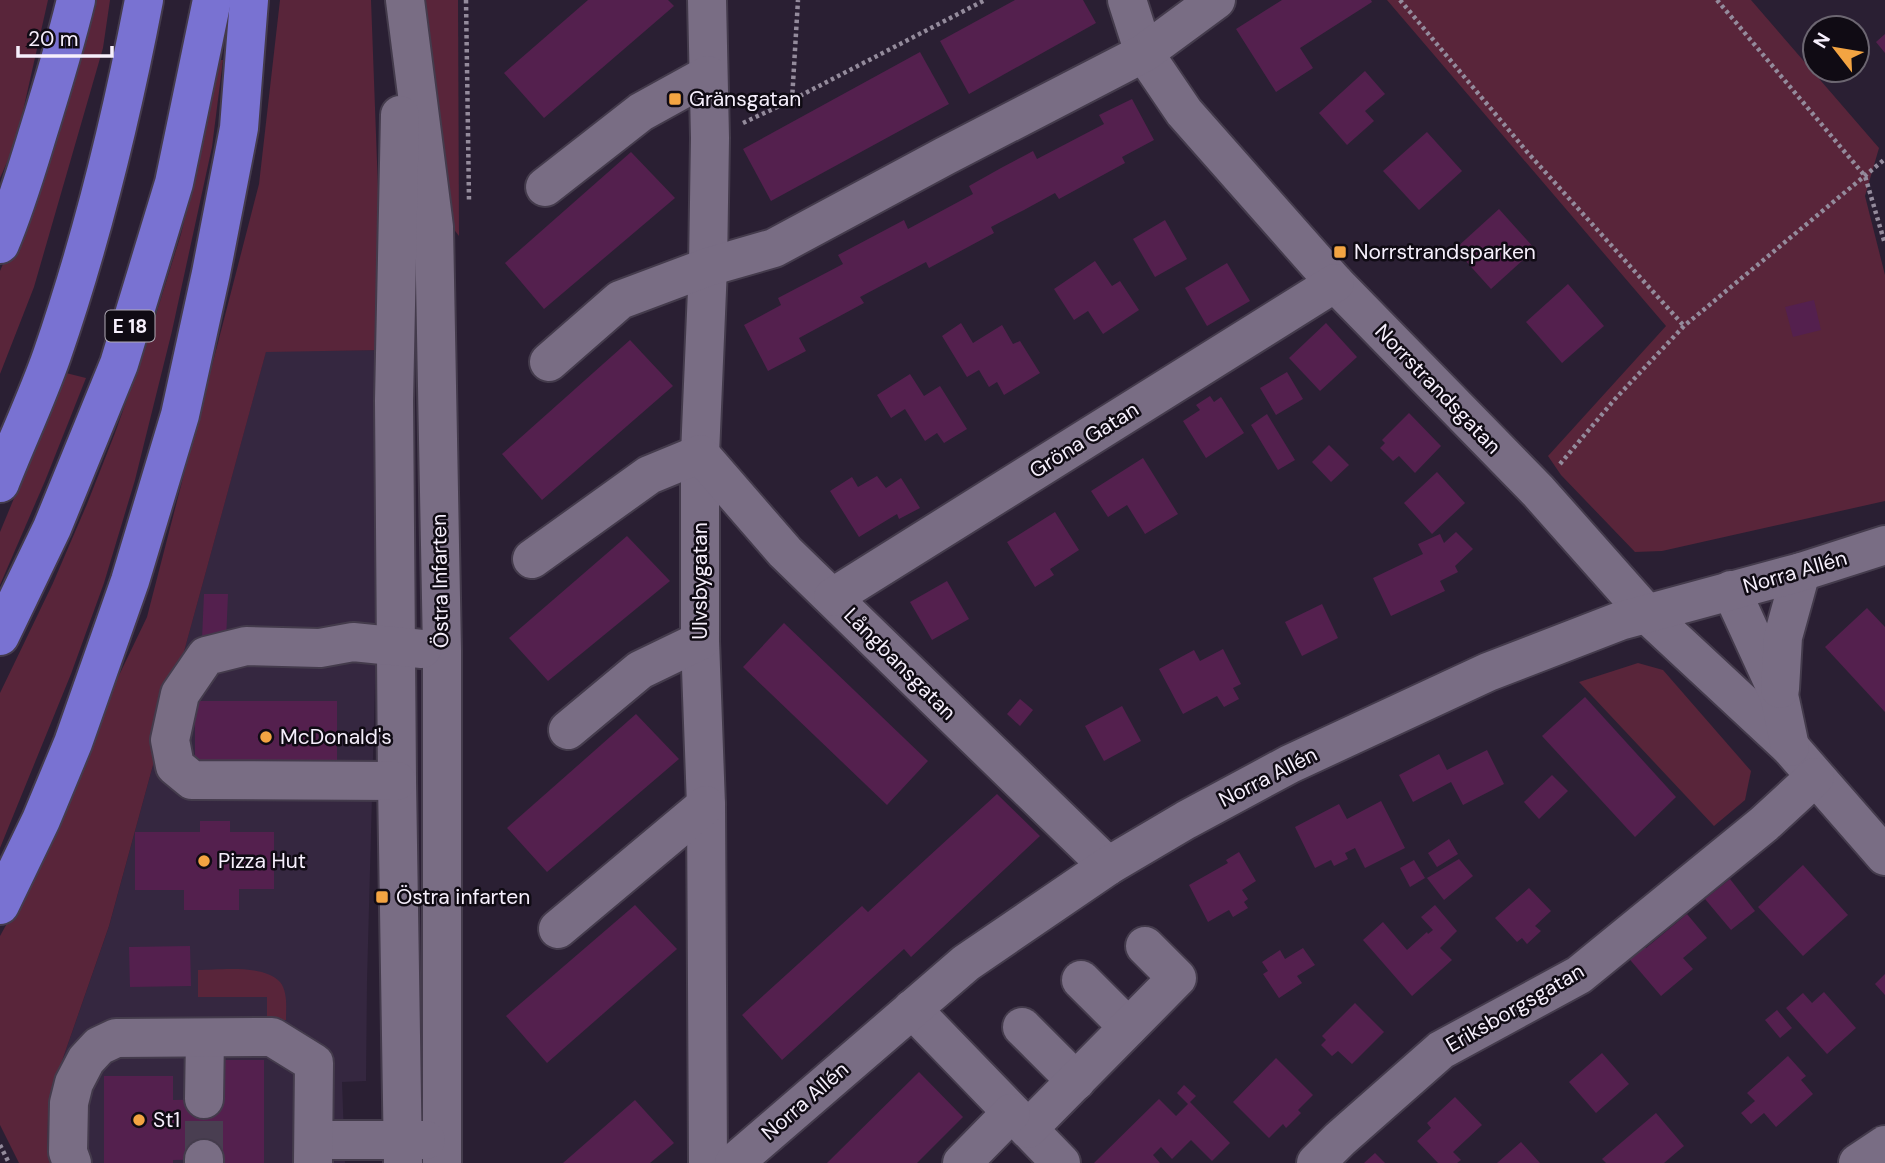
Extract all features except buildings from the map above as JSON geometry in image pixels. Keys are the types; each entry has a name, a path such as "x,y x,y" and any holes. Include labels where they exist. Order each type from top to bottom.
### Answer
{"highway":[{"path":"0,244 35,144 76,0"},
{"path":"0,483 51,356 91,231 130,73 144,0"},
{"name":"E 18","path":"0,636 52,528 119,364 174,183 212,0"},
{"path":"0,905 41,820 73,743 130,581 180,415 239,128 249,0"}],"street":[{"name":"Östra Infarten","path":"403,1152 397,647 378,401 404,0"},
{"name":"Östra Infarten","path":"404,0 434,227 442,651 442,1152"},
{"name":"Ulvsbygatan","path":"707,0 710,138 700,454 700,641 706,805 708,1163"},
{"name":"Norrstrandsgatan","path":"1128,0 1144,53 1184,112 1335,284 1538,491 1647,614 1790,747 1885,856"},
{"path":"549,362 620,300 708,267 774,248 1144,53 1216,0"},
{"path":"545,187 640,112 708,75"},
{"name":"Gröna Gatan","path":"833,597 1335,284"},
{"path":"532,559 649,475 700,454"},
{"name":"Långbansgatan","path":"700,454 786,552 1108,866"},
{"name":"Norra Allén","path":"734,1163 966,964 1108,866 1290,764 1488,672 1620,621 1801,572 1885,545"},
{"name":"Norrstrandsgatan","path":"1779,695 1783,637 1801,572"},
{"name":"Norrstrandsgatan","path":"1731,590 1779,695 1790,747"},
{"path":"568,730 640,670 700,641"},
{"path":"397,781 192,780 174,766 170,740 180,694 206,656 246,646 320,648 353,642 442,651"},
{"name":"Eriksborgsgatan","path":"1316,1163 1441,1050 1579,975 1764,824 1815,777"},
{"path":"558,929 706,805"},
{"path":"962,1163 1076,1081 1177,978 1144,946"},
{"path":"1081,980 1128,1027"},
{"path":"912,1009 1061,1163"},
{"path":"1022,1027 1076,1081"},
{"path":"72,1163 68,1152 69,1103 74,1083 86,1060 99,1046 116,1038 140,1037 272,1037 314,1063 314,1151 442,1152"},
{"path":"204,1100 205,1038"},
{"path":"1858,1163 1885,1145"}],"path":[{"path":"792,100 798,0"},
{"path":"710,138 792,100 985,0"},
{"path":"1400,0 1528,153 1684,326"},
{"path":"1717,0 1865,176 1885,244"},
{"path":"1538,491 1615,399 1684,326 1885,159"},
{"path":"0,1145 9,1163"}],"shaded area":[{"path":"0,0 48,0 16,142 0,178"},
{"path":"93,0 110,0 103,48 34,287 0,374 0,271 62,125"},
{"path":"280,0 371,0 384,350 266,352 109,926 54,1084 48,1118 47,1152 53,1163 19,1163 0,1125 0,936 147,617 259,184"},
{"path":"425,0 458,0 459,236 449,223"},
{"path":"1387,0 1751,0 1801,58 1801,84 1824,84 1879,148 1865,196 1885,275 1885,501 1662,551 1635,552 1561,475 1548,456 1666,326"},
{"path":"219,60 223,60 212,147 172,331 135,480 104,583 71,674 0,848 0,693 53,583 87,504 148,340 181,234"},
{"path":"384,350 366,1081 342,1082 345,1163 53,1163 47,1152 48,1118 54,1084 109,926 266,351"},
{"path":"66,373 86,378 0,585 0,532"},
{"path":"1638,663 1663,670 1751,771 1745,800 1714,826 1579,682"},
{"path":"241,969 273,976 284,990 286,1020 267,1020 267,997 198,997 198,970"}],"tunnel":[{"path":"204,1099 204,1159"}],"place":[{"name":"Gränsgatan","path":"675,99"},
{"name":"Norrstrandsparken","path":"1340,252"},
{"name":"McDonald's","path":"266,737"},
{"name":"Pizza Hut","path":"204,861"},
{"name":"Östra infarten","path":"382,897"},
{"name":"St1","path":"139,1120"}]}
